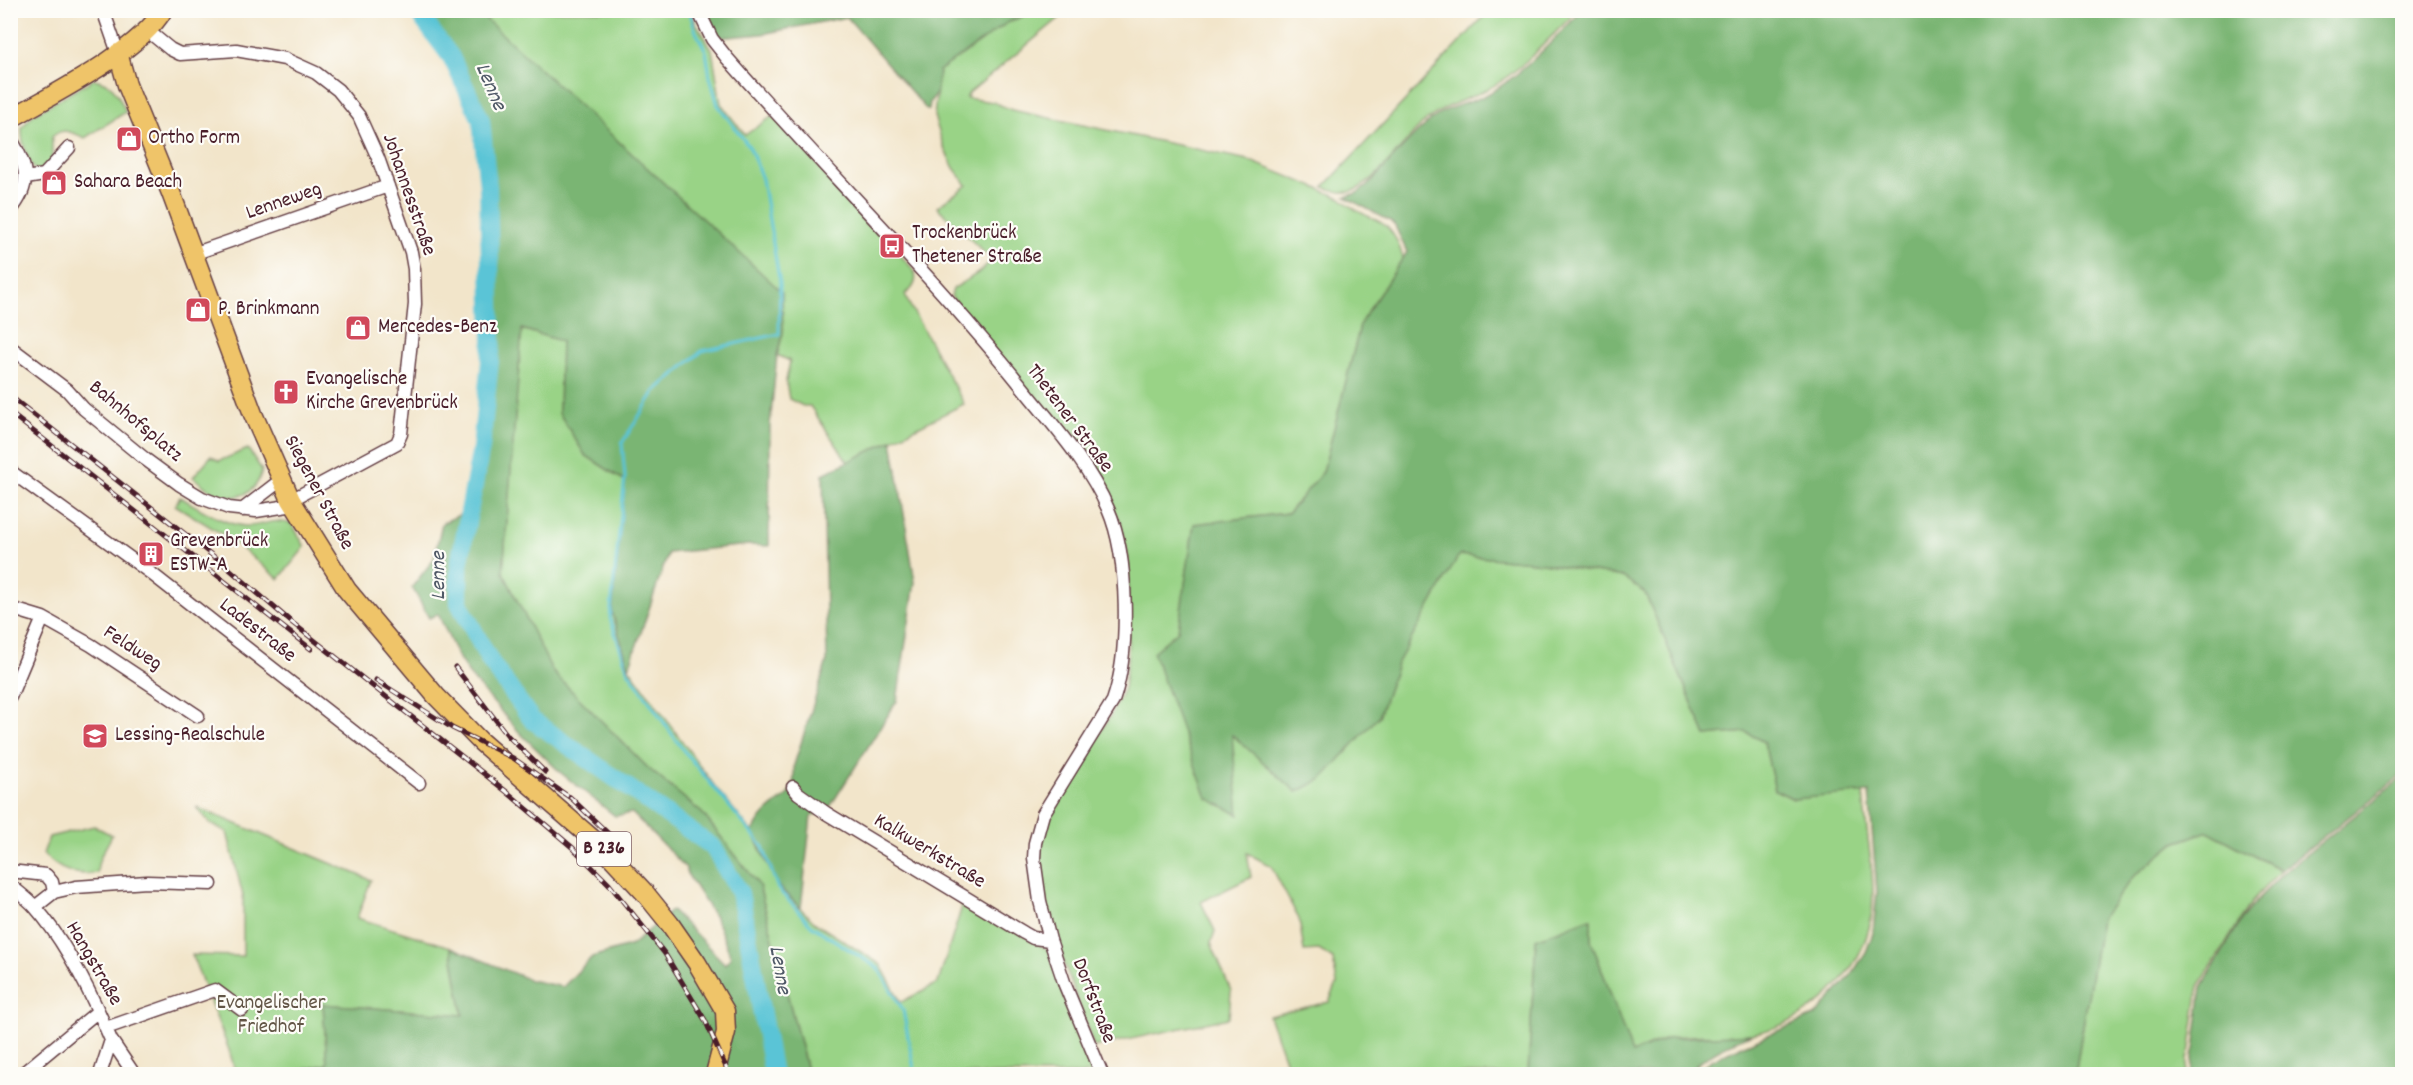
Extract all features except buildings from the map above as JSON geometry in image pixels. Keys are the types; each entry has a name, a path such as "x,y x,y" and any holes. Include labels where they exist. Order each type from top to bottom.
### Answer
{"main road":[{"path":"10,119 118,53 148,31 163,10"},
{"name":"Siegener Straße","path":"118,53 127,85 194,254 253,414 292,502 347,590 409,665 481,742 603,848 670,924 720,999 725,1011 726,1032 715,1074"}],"street":[{"path":"103,10 118,53"},
{"name":"Thetener Straße","path":"698,10 712,39 727,58 981,336 1088,471 1108,507 1117,533 1121,558 1122,668 1113,701 1043,814 1037,833 1034,858 1040,901 1050,940"},
{"name":"Johannesstraße","path":"148,31 180,54 191,55 221,51 251,52 285,59 316,73 338,90 358,116 378,158 411,252 415,286 401,434 397,443 389,450 292,502"},
{"path":"10,138 19,152 26,178 23,193 10,211"},
{"path":"26,178 44,175 69,148"},
{"name":"Lenneweg","path":"194,254 388,186"},
{"name":"Bahnhofsplatz","path":"10,347 67,390 84,409 179,484 218,505 242,510 255,511 292,502"},
{"name":"Ladestraße","path":"10,471 152,574 419,783"},
{"path":"242,510 281,480"},
{"name":"Feldweg","path":"10,608 43,618 91,645 198,716"},
{"path":"10,697 43,618"},
{"name":"Kalkwerkstraße","path":"793,787 826,813 1024,933 1033,938 1050,940"},
{"path":"10,871 46,875 52,882 54,892"},
{"path":"35,907 54,892 76,887 147,882 211,884"},
{"name":"Hangstraße","path":"10,885 35,907 75,963 109,1034 100,1074"},
{"name":"Dorfstraße","path":"1050,940 1065,985 1102,1074"},
{"path":"135,1074 109,1034 215,990 242,1010"},
{"path":"22,1074 97,1012"}],"green space":[{"path":"410,11 477,11 782,292 783,333 777,355 770,425 769,546 749,545 668,553 629,668 612,612 625,481 585,455 559,413 561,341 522,329 503,572 553,672 648,768 702,813 759,885 808,1074 287,1074 327,1064 323,1004 463,1015 451,947 530,980 563,987 592,957 632,945 672,910 725,964 731,957 716,919 686,872 686,868 632,813 615,816 561,773 519,732 471,677 458,657 438,614 429,618 412,587 434,559 442,523 470,510 477,497 488,444 484,128 461,80"},
{"path":"477,11 691,11 712,49 721,104 745,135 773,116 913,269 915,280 913,287 905,294 907,300 964,404 848,462 810,406 803,406 789,399 786,381 790,361 777,355 783,333"},
{"path":"703,11 1035,11 1007,23 939,71 936,94 927,110 847,17 762,34 718,38"},
{"path":"1035,11 1068,11 969,93 966,98 993,102 1012,110 1248,160 1341,198 1351,207 1378,220 1392,232 1403,258 1361,322 1323,472 1288,513 1194,524 1178,631 1232,734 1297,792 1379,716 1397,664 1459,555 1543,563 1623,577 1645,593 1706,736 1746,732 1764,742 1775,790 1793,799 1863,791 1872,873 1871,921 1864,944 1851,968 1831,992 1814,1007 1785,1024 1752,1034 1680,1036 1655,1043 1632,1054 1591,940 1590,918 1536,939 1528,1074 1290,1074 1269,1016 1329,1002 1337,984 1333,959 1319,950 1304,951 1299,919 1271,866 1247,853 1251,877 1201,902 1215,931 1211,943 1231,991 1229,1018 1094,1047 1048,918 1038,846 1042,828 1055,802 1110,717 1124,688 1128,655 1128,557 1120,521 1103,489 951,296 953,289 978,273 992,260 937,207 967,185 954,168 944,148 934,116 939,71 1007,23"},
{"path":"1489,11 1577,11 1530,58 1500,82 1444,109 1427,120 1384,167 1365,184 1347,192 1324,187"},
{"path":"1582,11 2402,11 2402,775 2281,870 2208,831 2175,843 2132,878 2101,919 2075,1074 1695,1074 1710,1061 1732,1050 1816,1015 1852,974 1866,952 1873,933 1877,891 1869,792 1794,799 1775,790 1764,742 1746,732 1706,736 1645,593 1623,577 1543,563 1459,555 1397,664 1379,716 1322,779 1297,792 1232,735 1239,815 1207,798 1153,652 1178,631 1194,524 1288,513 1323,472 1361,322 1407,252 1395,226 1390,221 1345,197 1367,186 1435,117 1486,95 1512,78"},
{"path":"94,79 107,83 111,87 118,95 126,112 85,138 64,131 56,134 52,137 52,161 43,171 37,172 25,151 22,127 34,114"},
{"path":"521,329 561,341 559,413 585,455 625,481 612,612 629,668 716,788 752,832 778,886 815,923 880,964 901,1002 938,983 964,900 1049,950 1068,1010 1096,1074 808,1074 759,885 702,813 648,768 552,672 503,572"},
{"path":"892,440 915,582 897,701 828,810 811,816 801,908 778,886 752,832 763,816 790,792 793,785 794,765 827,661 823,474"},
{"path":"248,449 262,470 255,485 244,494 230,497 210,491 193,477 211,456 219,461"},
{"path":"180,497 211,515 236,525 252,526 272,522 292,524 305,547 279,579 230,539 175,505"},
{"path":"2402,778 2402,1074 2191,1074 2202,987 2240,922 2284,872"},
{"name":"Evangelischer Friedhof","path":"196,807 371,880 357,918 451,947 463,1015 323,1004 327,1064 287,1074 236,1074 192,955 243,956 243,896 227,832 211,824"},
{"path":"94,826 112,835 100,857 97,873 81,874 68,871 55,865 43,854 49,837"},
{"path":"2208,831 2281,870 2253,900 2199,986 2186,1074 2075,1074 2101,919 2132,878 2175,843"},
{"path":"1591,918 1591,940 1632,1053 1670,1038 1752,1034 1717,1050 1688,1074 1528,1074 1536,939"}],"waterway":[{"name":"Lenne","path":"416,10 451,57 481,120 488,187 492,341 481,448 459,565 459,603 490,661 532,720 713,847 740,893 773,1074"},
{"path":"689,10 696,32 706,51 718,105 750,148 762,179 780,284 779,334 702,351 655,391 622,443 625,477 610,618 628,671 683,750 763,847 778,889 812,926 878,968 903,1010 915,1074"}],"railway":[{"path":"10,396 227,567 290,621 507,792 573,848 609,884 665,954 705,1020 729,1074"},
{"path":"10,413 311,649"},
{"path":"455,667 508,736 545,772"},
{"path":"376,680 452,728 513,758 575,801"},
{"path":"570,797 614,839"}],"place":[{"name":"Ortho Form","path":"129,139"},
{"name":"Sahara Beach","path":"54,183"},
{"name":"Trockenbrück Thetener Straße","path":"892,246"},
{"name":"P. Brinkmann","path":"198,310"},
{"name":"Mercedes-Benz","path":"358,328"},
{"name":"Evangelische Kirche Grevenbrück","path":"286,392"},
{"name":"Grevenbrück ESTW-A","path":"151,554"},
{"name":"Lessing-Realschule","path":"95,736"}]}
